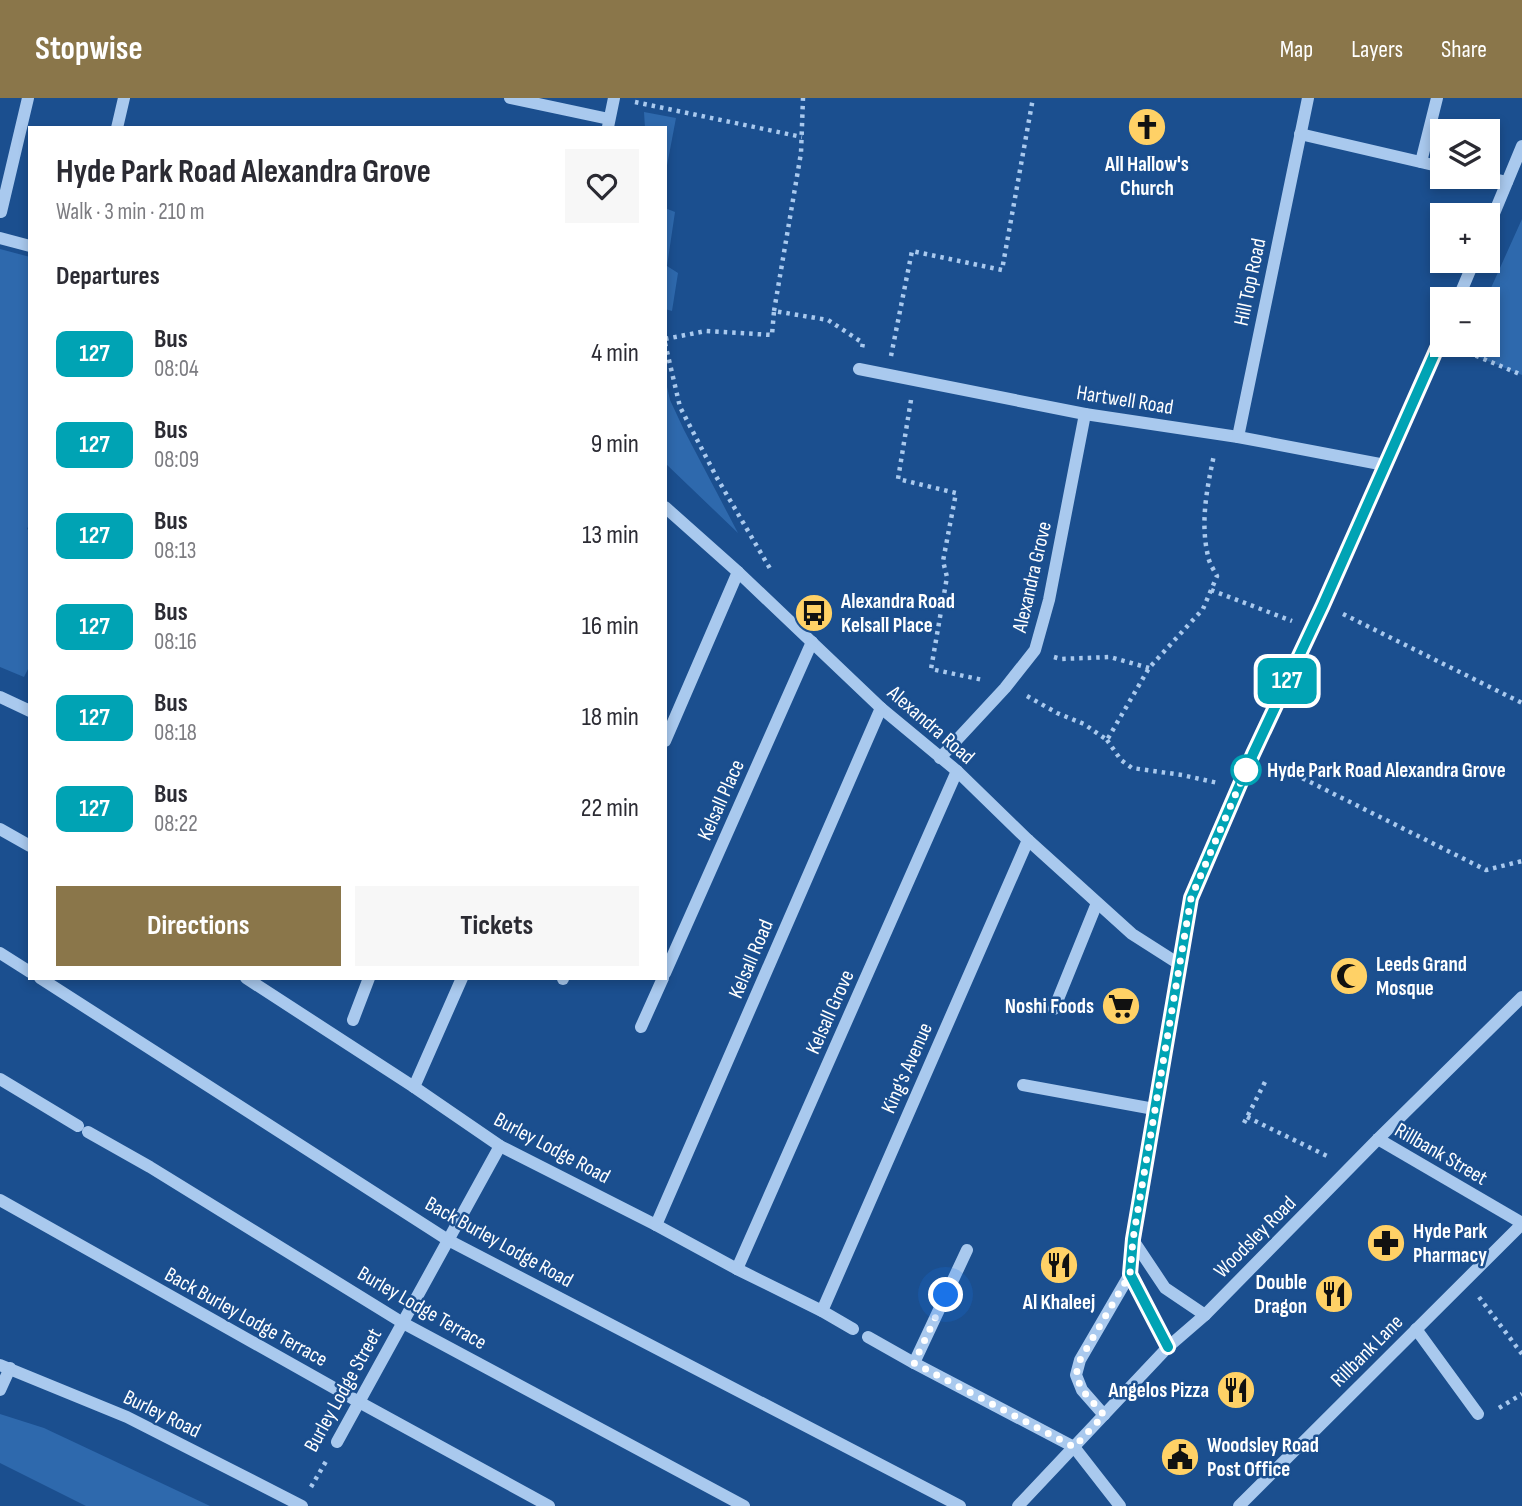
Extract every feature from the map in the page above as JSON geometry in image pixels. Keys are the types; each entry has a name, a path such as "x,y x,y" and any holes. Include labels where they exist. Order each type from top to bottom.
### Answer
{"street":[{"path":"1,212 28,98"},
{"path":"117,126 124,98"},
{"path":"510,98 608,124 619,99"},
{"name":"Hill Top Road","path":"1238,437 1308,98"},
{"path":"1421,162 1437,98"},
{"path":"1300,134 1430,164"},
{"path":"1498,203 1522,146"},
{"path":"1500,180 1507,182"},
{"path":"0,238 28,245"},
{"path":"1104,1415 1082,1390 1076,1375 1080,1360 1130,1274 1154,1109 1191,898 1253,754 1323,605 1433,357"},
{"name":"Hartwell Road","path":"859,369 1085,414 1238,437 1385,465"},
{"name":"Alexandra Grove","path":"940,758 1008,685 1035,650 1049,600 1085,414"},
{"name":"Alexandra Road","path":"667,511 738,572 881,708 957,771 1028,841 1132,934 1179,964"},
{"path":"667,736 738,572"},
{"name":"Kelsall Place","path":"667,968 812,642"},
{"path":"0,697 28,710"},
{"name":"Kelsall Road","path":"656,1225 881,708"},
{"name":"Kelsall Grove","path":"737,1269 957,771"},
{"path":"0,829 28,845"},
{"name":"King's Avenue","path":"822,1311 1028,841"},
{"path":"1054,1009 1097,903"},
{"path":"0,953 28,971"},
{"name":"Back Burley Lodge Road","path":"43,980 448,1240 960,1506"},
{"path":"352,1020 368,980"},
{"path":"414,1087 461,980"},
{"path":"641,1027 662,980"},
{"name":"Burley Lodge Road","path":"260,982 500,1146 853,1329"},
{"name":"Woodsley Road","path":"1018,1506 1168,1347 1205,1315 1522,997"},
{"name":"Burley Lodge Terrace","path":"0,1079 150,1167 403,1323 744,1506"},
{"path":"1023,1085 1154,1109"},
{"name":"Rillbank Street","path":"1378,1139 1522,1224"},
{"name":"Burley Lodge Street","path":"337,1442 500,1146"},
{"name":"Back Burley Lodge Terrace","path":"0,1200 549,1506"},
{"name":"Rillbank Lane","path":"1239,1506 1522,1224"},
{"path":"1133,1239 1165,1288 1205,1315"},
{"path":"914,1363 967,1250"},
{"path":"1130,1274 1168,1347"},
{"path":"1416,1329 1478,1414"},
{"path":"868,1337 1074,1447 1120,1506"},
{"path":"0,1390 5,1367"},
{"name":"Burley Road","path":"5,1367 127,1417 301,1505"}],"path":[{"path":"667,341 706,331 772,335 801,153 803,98"},
{"path":"887,375 912,251 1002,270 1033,98"},
{"path":"619,99 802,136"},
{"path":"774,311 828,320 863,343 859,369"},
{"path":"667,350 680,407 778,583"},
{"path":"1479,357 1522,375"},
{"path":"915,380 898,479 956,493 943,561 947,577 931,669 1008,685 1057,713 1084,724 1107,740 1121,760 1132,768 1182,775 1238,788"},
{"path":"1107,740 1149,668 1203,609 1217,576 1208,558 1205,527 1206,495 1218,434"},
{"path":"1211,590 1312,629"},
{"path":"1323,605 1522,703"},
{"path":"1035,650 1061,659 1110,657 1149,668"},
{"path":"1253,754 1486,870 1522,861"},
{"path":"1266,1080 1245,1120 1324,1154"},
{"path":"1466,1280 1522,1354"},
{"name":"Burley Lodge Street","path":"301,1505 337,1442"}],"shaded area":[{"path":"644,112 676,118 667,165 667,126 645,126"},
{"path":"667,209 675,212 667,266"},
{"path":"1522,219 1522,375 1478,357 1500,357 1500,287 1491,287"},
{"path":"0,249 28,256 28,669 24,677 0,667"},
{"path":"667,266 678,273 672,311 667,310"},
{"path":"667,387 684,430 738,533 667,465"},
{"path":"0,1414 44,1428 210,1506 86,1506 0,1463"}],"bus line":[{"name":"127","path":"1168,1347 1130,1274 1133,1239 1191,898 1253,754 1323,605 1433,357"}],"place":[{"name":"All Hallow's Church","path":"1147,127"},
{"name":"Alexandra Road Kelsall Place","path":"814,613"},
{"name":"Hyde Park Road Alexandra Grove","path":"1246,770"},
{"name":"Leeds Grand Mosque","path":"1349,976"},
{"name":"Noshi Foods","path":"1121,1006"},
{"name":"Hyde Park Pharmacy","path":"1386,1243"},
{"name":"Al Khaleej","path":"1059,1265"},
{"name":"Double Dragon","path":"1334,1294"},
{"name":"Angelos Pizza","path":"1236,1390"},
{"name":"Woodsley Road Post Office","path":"1180,1457"}],"route":[{"path":"946,1295 914,1363 1074,1447 1104,1415 1082,1390 1076,1375 1080,1360 1130,1274 1133,1239 1191,898 1246,770"}]}
